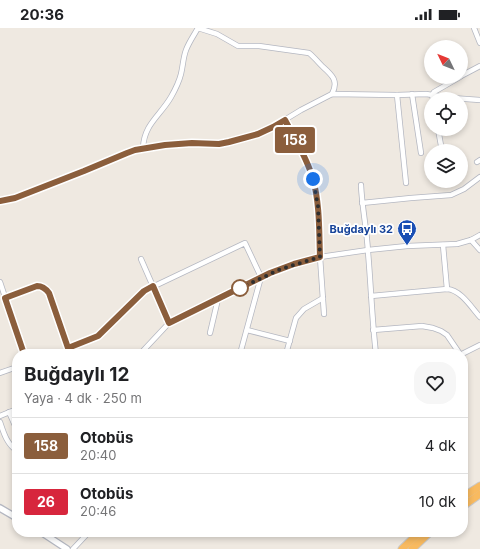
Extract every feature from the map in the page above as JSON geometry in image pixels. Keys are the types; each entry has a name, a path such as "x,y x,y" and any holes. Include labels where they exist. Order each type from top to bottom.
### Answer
{"highway":[{"path":"468,494 480,486"},
{"path":"468,502 480,494"},
{"path":"402,549 415,537"},
{"path":"412,549 425,537"}],"street":[{"path":"143,148 148,127 168,102 179,82 182,74 186,49 198,28 217,34 238,46 259,46 309,54 333,77 335,86 332,94"},
{"path":"474,28 480,43"},
{"path":"468,73 480,66"},
{"path":"436,92 448,84"},
{"path":"0,201 15,198 143,148 178,144 219,144 258,134 332,94 424,94"},
{"path":"412,94 421,153"},
{"path":"397,95 406,183"},
{"path":"468,99 480,100"},
{"path":"285,120 307,162 314,183 318,206 324,314"},
{"path":"362,203 451,195 464,189 480,177"},
{"path":"360,185 368,250 375,349"},
{"path":"145,349 169,323 261,277 287,267 320,257 368,250 407,246 457,244 471,240 480,235"},
{"path":"471,240 480,250"},
{"path":"5,298 37,286 46,289 49,293 68,348 98,336 144,291 245,243 261,277 241,349"},
{"path":"443,245 447,289"},
{"path":"141,259 169,323"},
{"path":"0,282 22,349"},
{"path":"371,296 447,289 458,292 480,317"},
{"path":"288,349 298,315 304,309 323,298"},
{"path":"210,333 218,299"},
{"path":"373,330 422,326 433,328 447,335 457,349"},
{"path":"247,330 290,341"},
{"path":"468,351 480,345"},
{"path":"0,373 12,369"},
{"path":"0,416 12,411"},
{"path":"9,412 12,419"},
{"path":"0,422 6,438 12,447"},
{"path":"0,508 12,515"},
{"path":"49,537 67,549"},
{"path":"74,549 85,537"}],"bus line":[{"name":"158","path":"0,201 15,198 135,150 165,145 192,143 219,144 258,134 285,120 307,162 317,196 320,257 294,264 270,273 169,323 153,286 144,291 98,336 68,348 49,293 46,289 37,286 5,298 22,349"}],"place":[{"name":"Buğdaylı 32","path":"407,246"}],"route":[{"path":"240,288 281,269 320,257 318,206 313,179"}]}
